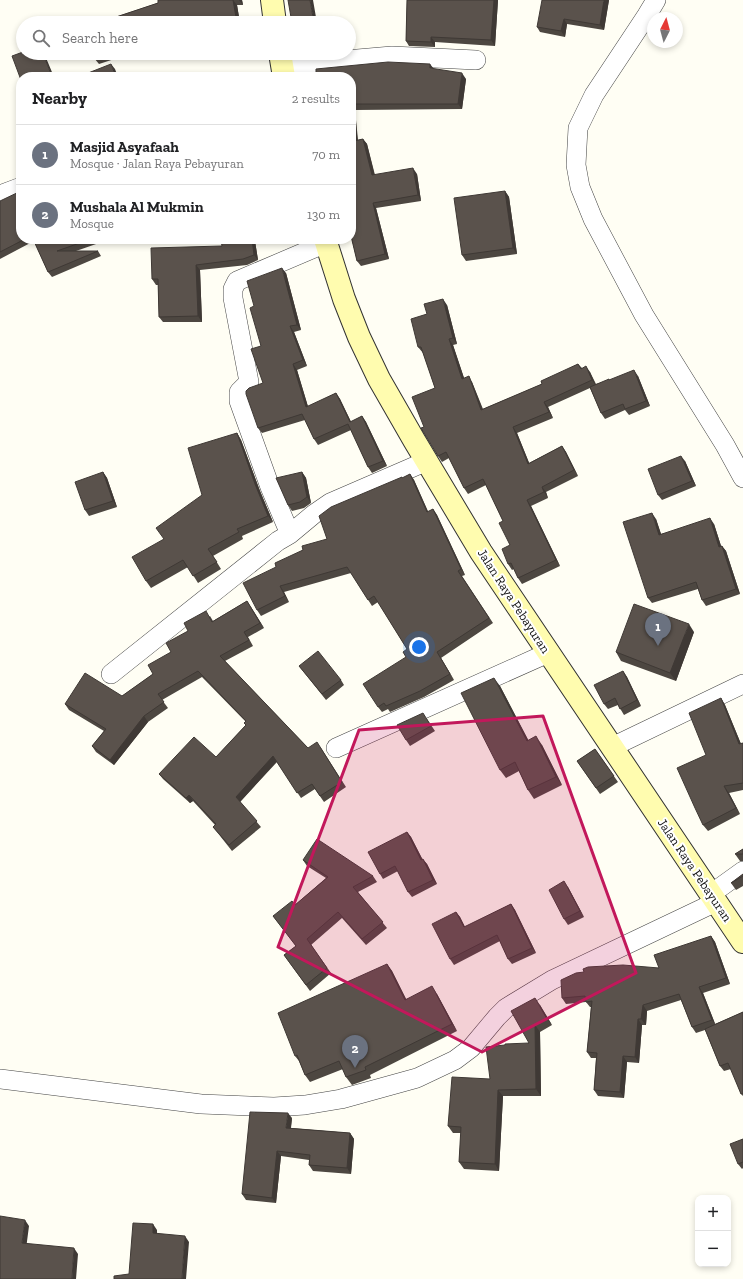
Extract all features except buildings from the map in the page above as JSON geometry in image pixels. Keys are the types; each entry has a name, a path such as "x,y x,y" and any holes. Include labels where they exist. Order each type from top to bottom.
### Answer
{"main road":[{"path":"272,0 274,16"},
{"name":"Jalan Raya Pebayuran","path":"326,244 344,299 359,337 379,378 481,552 743,942"}],"street":[{"path":"656,0 594,95 578,128 576,164 580,187 600,233 644,315 743,478"},
{"path":"356,59 392,56 476,60"},
{"path":"282,66 346,60"},
{"path":"0,195 16,189"},
{"path":"290,534 270,487 239,401 239,392 249,382 233,298 233,289 237,281 318,244"},
{"path":"111,674 278,542 330,503 427,461"},
{"path":"336,748 548,653"},
{"path":"612,747 743,684"},
{"path":"0,1079 201,1104 274,1107 305,1105 341,1099 417,1078 455,1060 471,1048 506,1008 552,980 713,898 743,871"}],"highlighted area":[{"path":"543,716 636,973 482,1052 278,947 359,730"}],"place":[{"name":"Masjid Asyafaah","path":"658,646"},
{"name":"Mushala Al Mukmin","path":"355,1068"}]}
